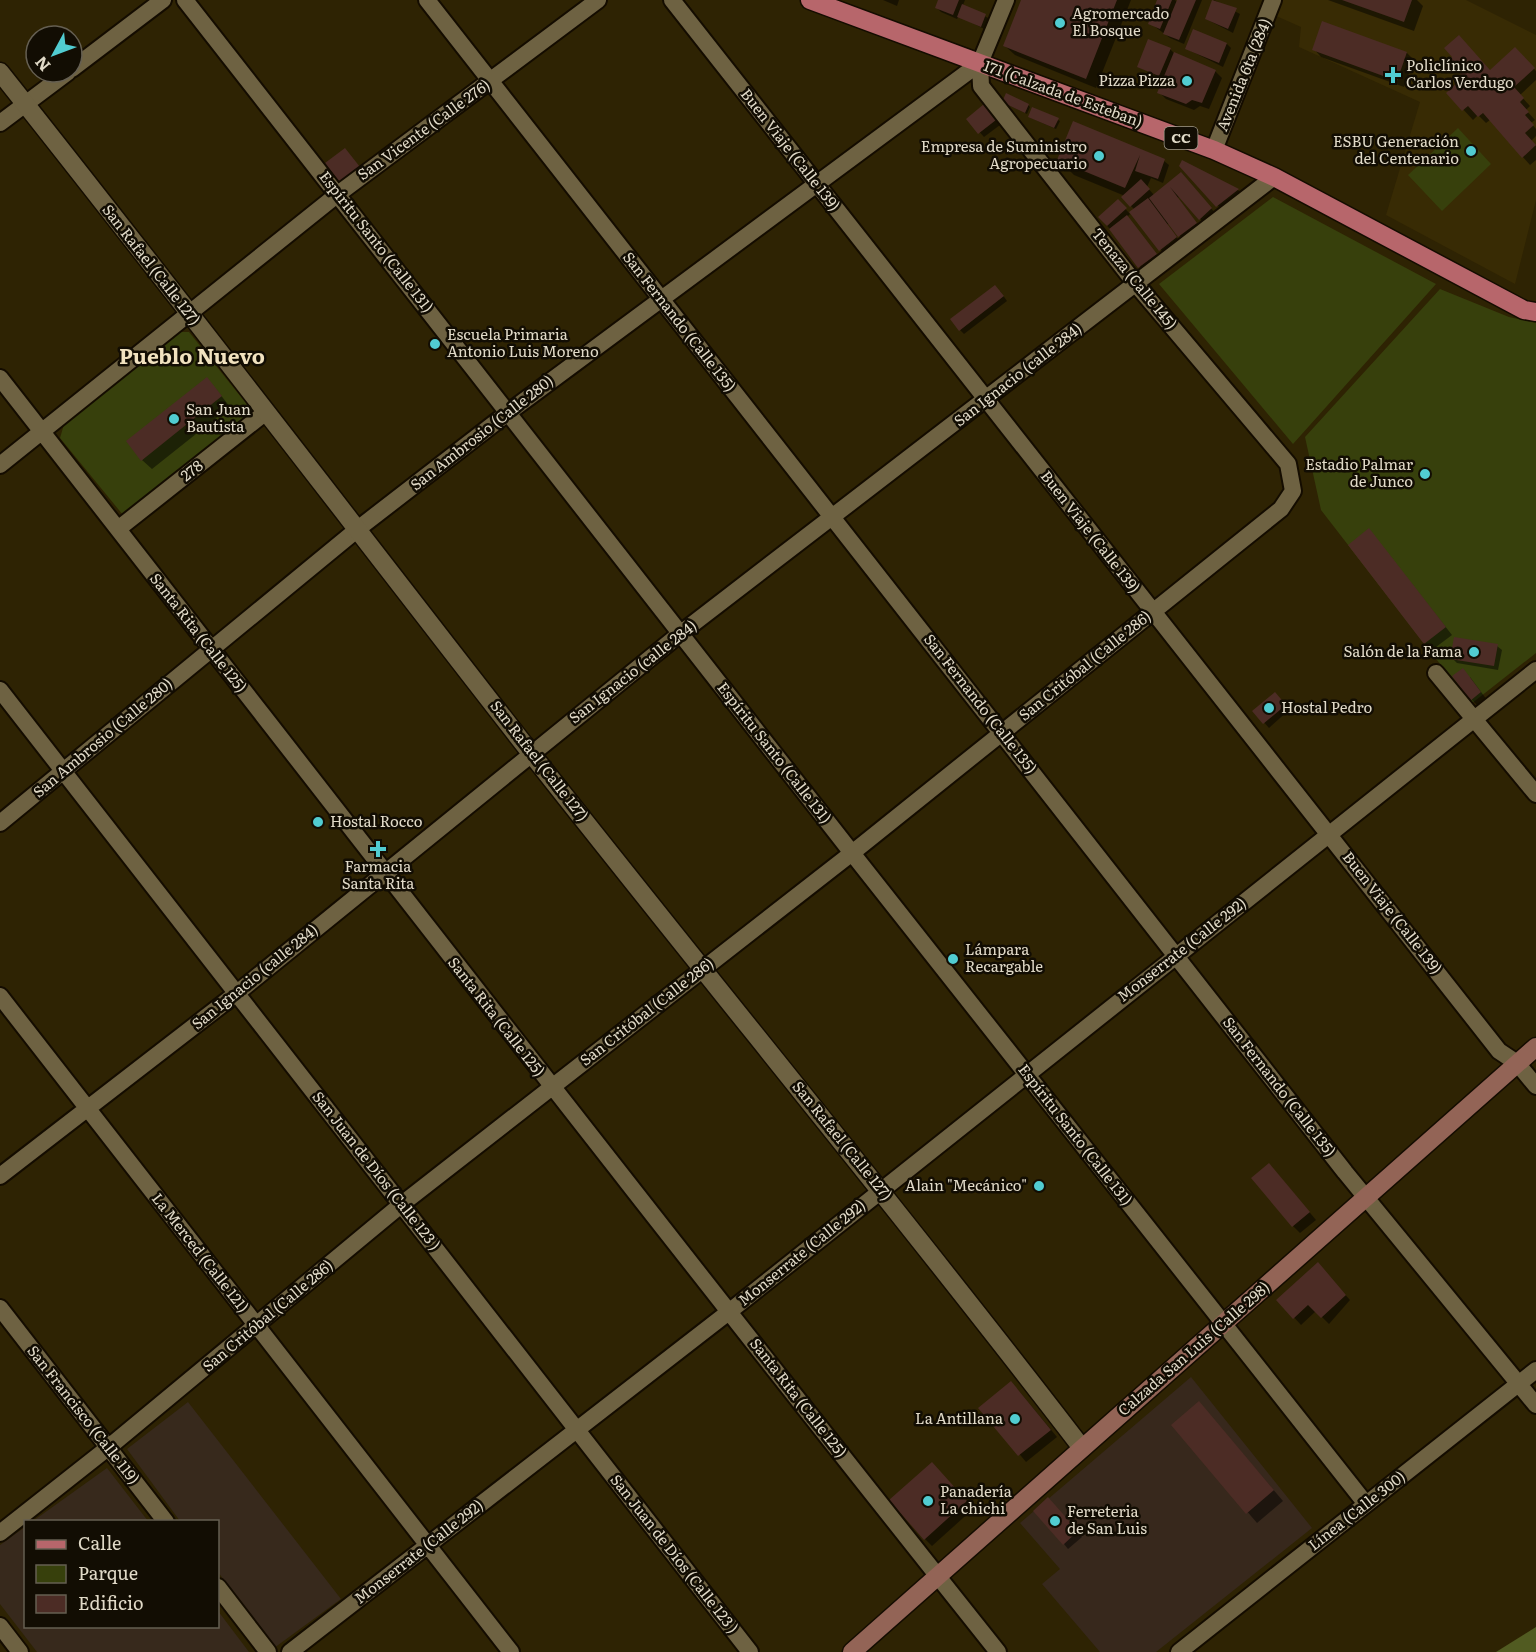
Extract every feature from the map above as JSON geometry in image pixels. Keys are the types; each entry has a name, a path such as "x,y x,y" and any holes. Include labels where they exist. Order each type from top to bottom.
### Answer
{"main road":[{"name":"171 (Calzada de Esteban)","path":"810,0 1214,150 1274,177 1524,310 1536,312"},
{"name":"Calzada San Luis (Calle 298)","path":"852,1652 1536,1047"}],"street":[{"path":"84,60 163,0"},
{"name":"Espíritu Santo (Calle 131)","path":"185,0 852,853 1366,1504"},
{"name":"San Fernando (Calle 135)","path":"427,0 489,82 834,517 1366,1197 1536,1405"},
{"name":"San Vicente (Calle 276)","path":"0,465 338,194 598,0"},
{"name":"Buen Viaje (Calle 139)","path":"672,0 1330,833 1499,1051 1517,1063 1536,1086"},
{"path":"980,63 1006,0"},
{"name":"Avenida 6ta (284)","path":"1214,150 1267,2"},
{"name":"San Ambrosio (Calle 280)","path":"0,823 359,528 660,297 980,63"},
{"name":"Tenaza (Calle 145)","path":"980,63 981,86 1136,283 1288,464 1293,491"},
{"name":"San Rafael (Calle 127)","path":"0,72 359,528 531,753 881,1190 1082,1448"},
{"path":"0,123 52,84"},
{"name":"San Ignacio (calle 284)","path":"0,1176 237,993 681,633 1274,177"},
{"name":"Santa Rita (Calle 125)","path":"0,378 551,1087 730,1311 894,1524 998,1652"},
{"name":"278","path":"118,529 266,412"},
{"name":"San Critóbal (Calle 286)","path":"0,1533 257,1326 402,1204 852,853 1281,509 1293,491"},
{"name":"Monserrate (Calle 292)","path":"290,1652 730,1311 1175,954 1536,670"},
{"path":"1436,673 1536,794"},
{"name":"San Juan de Díos (Calle 123 )","path":"0,690 750,1652"},
{"name":"La Merced (Calle 121)","path":"0,996 512,1652"},
{"name":"San Francisco (Calle 119)","path":"0,1308 165,1520"},
{"name":"Línea (Calle 300)","path":"1179,1652 1536,1370"},
{"path":"219,1588 268,1652"},
{"path":"0,1626 20,1652"}],"shaded area":[{"name":"ESBU Generación del Centenario","path":"1280,0 1466,0 1536,35 1536,200 1515,284 1386,215 1420,102 1299,47 1301,27 1274,15"},
{"path":"1191,1377 1312,1528 1156,1652 1100,1652 1042,1584 1060,1569 1020,1523"},
{"path":"188,1402 341,1599 274,1648 219,1573 219,1520 179,1520 127,1449"},
{"path":"107,1468 147,1520 34,1520"},
{"path":"24,1528 24,1628 219,1628 219,1612 249,1652 37,1652 0,1604 0,1545"}],"green space":[{"path":"1458,128 1491,164 1442,211 1408,175"},
{"path":"1273,197 1436,284 1293,444 1159,284"},
{"name":"Estadio Palmar de Junco","path":"1440,289 1509,317 1536,323 1536,653 1471,704 1321,510 1305,437"},
{"path":"176,332 189,332 253,412 123,515 60,438 65,421"},
{"path":"1536,1627 1536,1652 1496,1652"}],"building":[{"path":"938,0 959,0 953,15 935,8"},
{"name":"Agromercado El Bosque","path":"1021,0 1117,0 1086,79 1003,46"},
{"path":"1157,0 1172,0 1160,29 1148,24"},
{"path":"1177,0 1196,0 1179,40 1163,34"},
{"path":"1212,0 1237,8 1228,29 1205,19"},
{"path":"1342,0 1412,0 1404,22"},
{"path":"962,4 986,14 981,27 957,17"},
{"path":"1322,21 1407,52 1397,81 1312,50"},
{"path":"1193,29 1227,43 1219,63 1185,49"},
{"path":"1459,35 1490,70 1515,47 1535,68 1514,87 1524,98 1520,102 1529,112 1525,115 1534,125 1525,133 1536,145 1522,158 1483,113 1478,117 1468,106 1462,111 1446,93 1463,77 1448,60 1452,57 1444,48"},
{"path":"1148,39 1171,48 1159,76 1137,67"},
{"name":"Pizza Pizza","path":"1174,52 1216,70 1202,103 1192,100 1186,104 1157,93"},
{"path":"1006,93 1029,104 1025,113 1002,102"},
{"path":"984,104 996,120 978,134 966,119"},
{"path":"1032,107 1059,118 1054,128 1028,117"},
{"name":"Empresa de Suministro Agropecuario","path":"1073,121 1165,159 1158,179 1135,171 1140,155 1125,188 1057,160"},
{"path":"345,148 360,167 340,183 325,163"},
{"path":"1182,160 1239,189 1216,207 1179,166"},
{"path":"1181,172 1212,208 1199,220 1170,187 1197,223 1178,237 1149,198"},
{"path":"1141,179 1150,189 1130,207 1121,197"},
{"path":"1148,198 1177,237 1159,251 1129,212"},
{"path":"1118,199 1127,208 1107,226 1098,217"},
{"path":"1127,215 1157,254 1138,268 1109,229"},
{"path":"995,285 1004,296 959,331 950,319"},
{"name":"San Juan Bautista","path":"207,377 222,396 141,461 126,441"},
{"path":"1369,528 1446,627 1424,644 1348,545"},
{"name":"Salón de la Fama","path":"1454,637 1498,644 1494,666 1450,659"},
{"path":"1463,668 1481,692 1470,701 1452,676"},
{"name":"Hostal Pedro","path":"1275,692 1286,705 1263,724 1252,711"},
{"path":"1269,1163 1310,1212 1292,1227 1251,1178"},
{"path":"1318,1262 1346,1295 1321,1318 1308,1305 1293,1319 1276,1300"},
{"name":"La Antillana","path":"1011,1381 1051,1430 1018,1456 978,1408"},
{"path":"1199,1401 1274,1490 1246,1514 1171,1425"},
{"name":"Panadería La chichi","path":"932,1462 967,1501 924,1540 889,1500"},
{"name":"Ferreteria de San Luis","path":"1048,1497 1078,1531 1063,1545 1033,1511"}],"place":[{"name":"Agromercado El Bosque","path":"1060,23"},
{"name":"Policlínico Carlos Verdugo","path":"1393,75"},
{"name":"Pizza Pizza","path":"1187,81"},
{"name":"ESBU Generación del Centenario","path":"1471,151"},
{"name":"Empresa de Suministro Agropecuario","path":"1099,156"},
{"name":"Escuela Primaria Antonio Luis Moreno","path":"435,344"},
{"name":"San Juan Bautista","path":"174,419"},
{"name":"Estadio Palmar de Junco","path":"1425,474"},
{"name":"Salón de la Fama","path":"1474,652"},
{"name":"Hostal Pedro","path":"1269,708"},
{"name":"Hostal Rocco","path":"318,822"},
{"name":"Farmacia Santa Rita","path":"378,849"},
{"name":"Lámpara Recargable","path":"953,959"},
{"name":"Alain \"Mecánico\"","path":"1039,1186"},
{"name":"La Antillana","path":"1015,1419"},
{"name":"Panadería La chichi","path":"928,1501"},
{"name":"Ferreteria de San Luis","path":"1055,1521"}],"district":[{"name":"Pueblo Nuevo","path":"192,357"}]}
